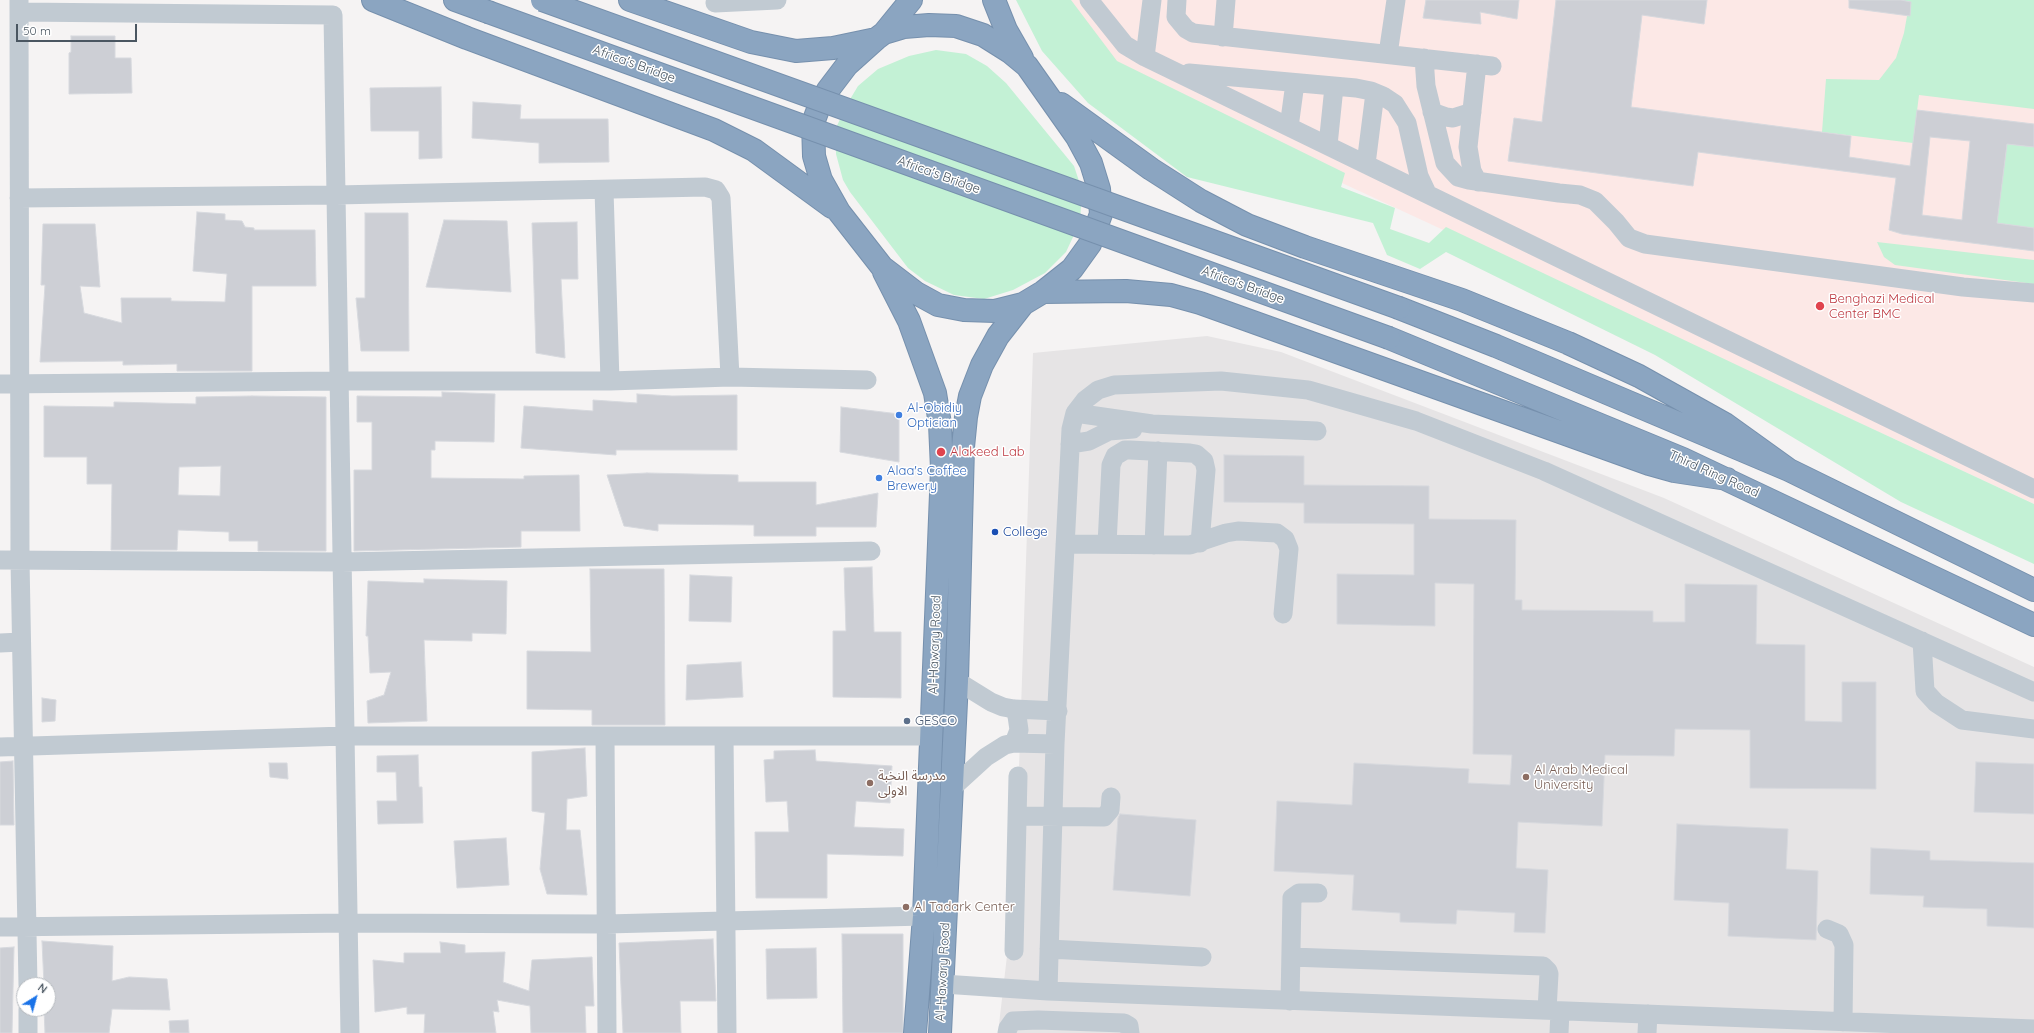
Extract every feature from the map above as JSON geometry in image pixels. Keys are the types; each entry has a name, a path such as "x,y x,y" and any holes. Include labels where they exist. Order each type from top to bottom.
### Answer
{"highway":[{"path":"373,0 467,38 714,130 754,150 839,212"},
{"name":"Africa's Bridge","path":"455,0 1389,338"},
{"path":"542,0 1399,308 1511,352 1789,470 2034,590"},
{"path":"630,0 751,42 796,51 833,48 880,36 904,27 929,24 956,26 983,34 1010,52 1027,66"},
{"path":"911,0 880,36 847,65 828,90 820,104 813,124 814,156 821,180 839,212 882,267 916,293 938,305 964,310 995,311 1023,304 1043,292 1072,268 1090,244 1101,214 1099,189 1090,163 1077,137 1027,66 1006,30 994,0"},
{"path":"1048,95 1151,169 1201,201 1246,225 1305,247 1462,300 1568,343 1639,376 1725,424 1789,470"},
{"name":"Al-Hawary Road","path":"882,267 909,321 935,393 940,424 942,469 924,916 915,1033"},
{"path":"1043,292 1126,291 1171,295 1200,303 1649,464 1674,471 1727,479"},
{"name":"Al-Hawary Road","path":"940,1033 957,681 963,447 966,417 970,396 982,365 998,336 1023,304"},
{"name":"Third Ring Road","path":"1389,338 1571,412 1727,479 2034,625"}],"street":[{"path":"715,3 777,0"},
{"path":"1089,0 1125,45 1145,57 2034,489"},
{"path":"1145,57 1152,0"},
{"path":"1177,0 1176,17 1186,29 1193,33 1485,65 1472,112 1468,147 1469,162 1472,172 1478,182"},
{"path":"1223,37 1226,0"},
{"path":"1388,54 1396,0"},
{"path":"28,977 22,747 20,560 19,6 333,15 350,1033"},
{"path":"1424,58 1426,86 1445,163 1458,177 1478,182 1559,194 1580,195 1594,202 1616,222 1629,238 1645,244 1963,287 2034,293"},
{"path":"1178,72 1375,92 1395,104 1405,118 1419,176 1427,193"},
{"path":"1249,107 1252,79"},
{"path":"1289,127 1295,83"},
{"path":"1328,145 1334,87"},
{"path":"1366,164 1375,92"},
{"path":"1432,112 1453,118 1472,112"},
{"path":"19,198 336,195 706,187 716,190 721,198 730,377"},
{"path":"604,190 610,381"},
{"path":"0,384 339,381 610,381 730,377 867,380"},
{"path":"1048,991 1055,744 1058,711 1071,429 1076,413 1085,400 1098,390 1114,385 1221,381 1308,390 1416,421 1544,471 2034,692"},
{"path":"1076,413 1152,424 1317,431"},
{"path":"1070,444 1089,441 1109,431 1135,429 1152,424"},
{"path":"1107,544 1112,460 1115,456 1125,450 1190,453 1196,454 1204,461 1206,470 1200,544"},
{"path":"1154,545 1158,451"},
{"path":"1065,544 1190,545 1200,544 1226,533 1238,531 1272,532 1281,535 1288,543 1289,549 1283,614"},
{"path":"0,560 342,562 870,551"},
{"path":"1922,641 1925,691 1936,703 1962,720 2034,729"},
{"path":"0,643 21,642"},
{"path":"957,681 991,702 1014,709 1058,711"},
{"path":"1014,709 1020,730 1014,743"},
{"path":"0,747 345,736 931,736"},
{"path":"605,736 607,1033"},
{"path":"724,736 727,1033"},
{"path":"952,788 995,750 1014,743 1055,744"},
{"path":"1014,951 1018,776"},
{"path":"1018,816 1104,817 1110,810 1111,797"},
{"path":"1290,1000 1292,898 1298,893 1318,893"},
{"path":"0,927 348,923 606,924 924,916"},
{"path":"1827,929 1839,934 1844,945 1843,1022"},
{"path":"1049,949 1202,957"},
{"path":"1291,957 1543,966 1549,974 1554,1011 1559,1033"},
{"path":"942,984 1048,991 1648,1014 1775,1026 1843,1022 2034,1029"},
{"path":"1647,1033 1648,1014"},
{"path":"28,1017 28,1033"},
{"path":"1008,1033 1008,1028 1013,1021 1038,1026 1124,1023 1129,1026 1130,1033"}],"shaded area":[{"name":"Benghazi Medical Center BMC","path":"1047,0 2034,0 2034,504 1092,67"},
{"name":"Al Arab Medical University","path":"1207,336 1281,352 1664,498 2034,667 2034,1033 998,1033 1015,887 1033,353"}],"green space":[{"path":"1016,0 1071,0 1117,61 1345,173 1341,187 1395,208 1390,229 1429,243 1446,227 2034,504 2034,564 1901,502 1655,355 1446,252 1420,269 1387,255 1373,223 1187,177 1088,103 1042,51"},
{"path":"1901,0 2034,0 2034,109 1919,95 1913,143 1822,132 1826,79 1879,80 1896,58 1904,33 1907,16 1910,16 1911,3"},
{"path":"936,50 966,54 987,66 1006,83 1074,166 1082,190 1080,222 1066,252 1045,273 1013,290 984,299 954,295 925,281 908,268 850,192 843,180 836,154 836,128 846,106 858,86 878,69 909,56"},
{"path":"2007,144 2034,147 2034,228 1997,223"},
{"path":"1877,242 2034,260 2034,284 1895,265 1884,257"}],"building":[{"path":"1426,0 1519,0 1517,19 1480,12 1481,24 1423,18"},
{"path":"1556,0 1707,0 1704,24 1642,15 1631,107 1851,136 1849,157 1910,166 1917,110 2034,124 2034,147 2007,144 1997,223 2034,228 2034,251 1902,234 1889,230 1896,178 1698,152 1693,186 1508,161 1514,118 1542,122","holes":["1930,137 1970,141 1962,220 1922,215"]},
{"path":"1849,0 1901,0 1911,2 1910,16 1849,8"},
{"path":"71,36 115,36 115,58 131,58 132,93 69,94 69,53 71,52"},
{"path":"441,87 442,158 419,159 419,131 371,131 370,88"},
{"path":"473,102 521,105 520,119 608,119 609,162 539,163 539,143 472,138"},
{"path":"197,212 225,214 225,220 242,221 245,227 254,228 254,230 315,230 316,286 252,286 252,371 177,371 177,364 123,365 123,361 40,362 45,285 41,285 43,224 95,224 100,287 80,286 84,313 122,323 121,298 171,298 171,301 225,302 227,274 193,271"},
{"path":"365,213 408,213 409,351 361,351 356,298 365,298"},
{"path":"444,220 507,221 511,292 426,287"},
{"path":"577,222 578,279 561,279 565,358 536,353 532,223"},
{"path":"442,392 495,394 494,442 435,441 435,450 431,450 431,478 524,479 524,476 579,475 580,531 521,531 521,547 354,551 354,470 372,470 372,422 357,422 357,396 442,397"},
{"path":"637,394 672,396 737,395 737,450 616,450 616,455 521,448 524,406 593,411 593,400 637,403"},
{"path":"196,397 326,397 326,551 258,551 258,541 229,541 229,532 178,530 177,550 111,550 112,484 87,484 87,457 44,457 44,406 114,407 114,402 196,404","holes":["221,466 220,496 178,495 179,467"]},
{"path":"841,407 899,414 899,462 840,452"},
{"path":"1224,455 1304,456 1304,485 1429,486 1429,519 1516,520 1515,600 1522,600 1522,610 1653,611 1653,622 1685,622 1685,584 1757,585 1756,644 1805,645 1805,721 1842,722 1842,682 1876,682 1876,789 1750,788 1750,730 1675,729 1674,756 1605,755 1602,826 1518,822 1516,868 1548,870 1545,933 1514,932 1515,913 1457,910 1456,924 1400,922 1400,913 1352,910 1354,875 1274,871 1277,801 1352,805 1354,763 1469,769 1468,783 1510,785 1512,755 1473,754 1474,584 1435,583 1435,626 1337,624 1337,574 1414,575 1414,524 1304,523 1304,503 1224,502"},
{"path":"647,473 738,475 738,482 816,482 816,505 878,493 876,527 816,527 816,536 754,536 754,525 658,524 658,531 624,526 607,475"},
{"path":"872,567 874,632 901,632 901,698 833,697 833,631 846,631 844,568"},
{"path":"590,569 664,569 665,725 592,725 592,710 527,709 527,651 591,652"},
{"path":"690,575 732,577 731,622 689,621"},
{"path":"424,579 507,581 506,634 472,633 472,641 424,640 427,721 368,723 367,701 384,695 391,672 370,673 368,636 366,636 368,581 424,583"},
{"path":"741,662 743,697 686,700 687,665"},
{"path":"42,698 56,700 55,721 42,722"},
{"path":"585,748 587,796 567,799 566,830 580,830 587,895 547,894 540,869 545,813 532,811 532,752"},
{"path":"815,750 816,761 892,766 890,803 856,801 854,827 904,829 903,856 827,854 827,898 756,898 755,832 789,832 787,801 766,802 764,760 774,759 774,751"},
{"path":"418,755 419,787 422,787 423,823 378,824 377,801 397,801 396,772 377,772 377,756"},
{"path":"13,761 14,825 0,825 0,762"},
{"path":"1976,762 2034,764 2034,814 1974,812"},
{"path":"269,763 287,763 288,779 270,777"},
{"path":"1120,814 1196,820 1190,896 1113,890 1118,818"},
{"path":"1677,824 1788,829 1786,869 1818,871 1816,940 1728,936 1729,903 1674,900"},
{"path":"506,838 509,885 457,888 454,841"},
{"path":"1871,848 1930,851 1930,860 2034,863 2034,928 1987,926 1987,909 1923,907 1924,896 1870,894"},
{"path":"842,934 903,934 903,1033 843,1033"},
{"path":"713,939 716,1001 680,1001 681,1033 623,1033 619,943"},
{"path":"42,941 113,946 112,981 129,977 167,979 170,1010 112,1009 109,1033 45,1033 44,1017 56,1017 56,977 44,977"},
{"path":"440,942 465,945 465,953 505,952 503,982 529,991 532,960 592,957 594,1006 585,1006 586,1033 531,1033 530,1006 497,1000 499,1012 493,1011 496,1033 424,1033 425,1014 407,1014 407,1007 375,1012 373,960 404,963 404,953 441,953"},
{"path":"14,947 12,1033 0,1033 0,948"},
{"path":"816,948 817,998 767,999 766,949"},
{"path":"188,1020 189,1033 170,1033 169,1021"}],"place":[{"name":"Benghazi Medical Center BMC","path":"1820,306"},
{"name":"Al-Obidiy Optician","path":"899,415"},
{"name":"Alakeed Lab","path":"941,452"},
{"name":"Alaa's Coffee Brewery","path":"879,478"},
{"name":"College","path":"995,532"},
{"name":"GESCO","path":"907,721"},
{"name":"Al Arab Medical University","path":"1526,777"},
{"name":"مدرسة النخبة الاولى","path":"870,783"},
{"name":"Al Tadark Center","path":"906,907"}]}
